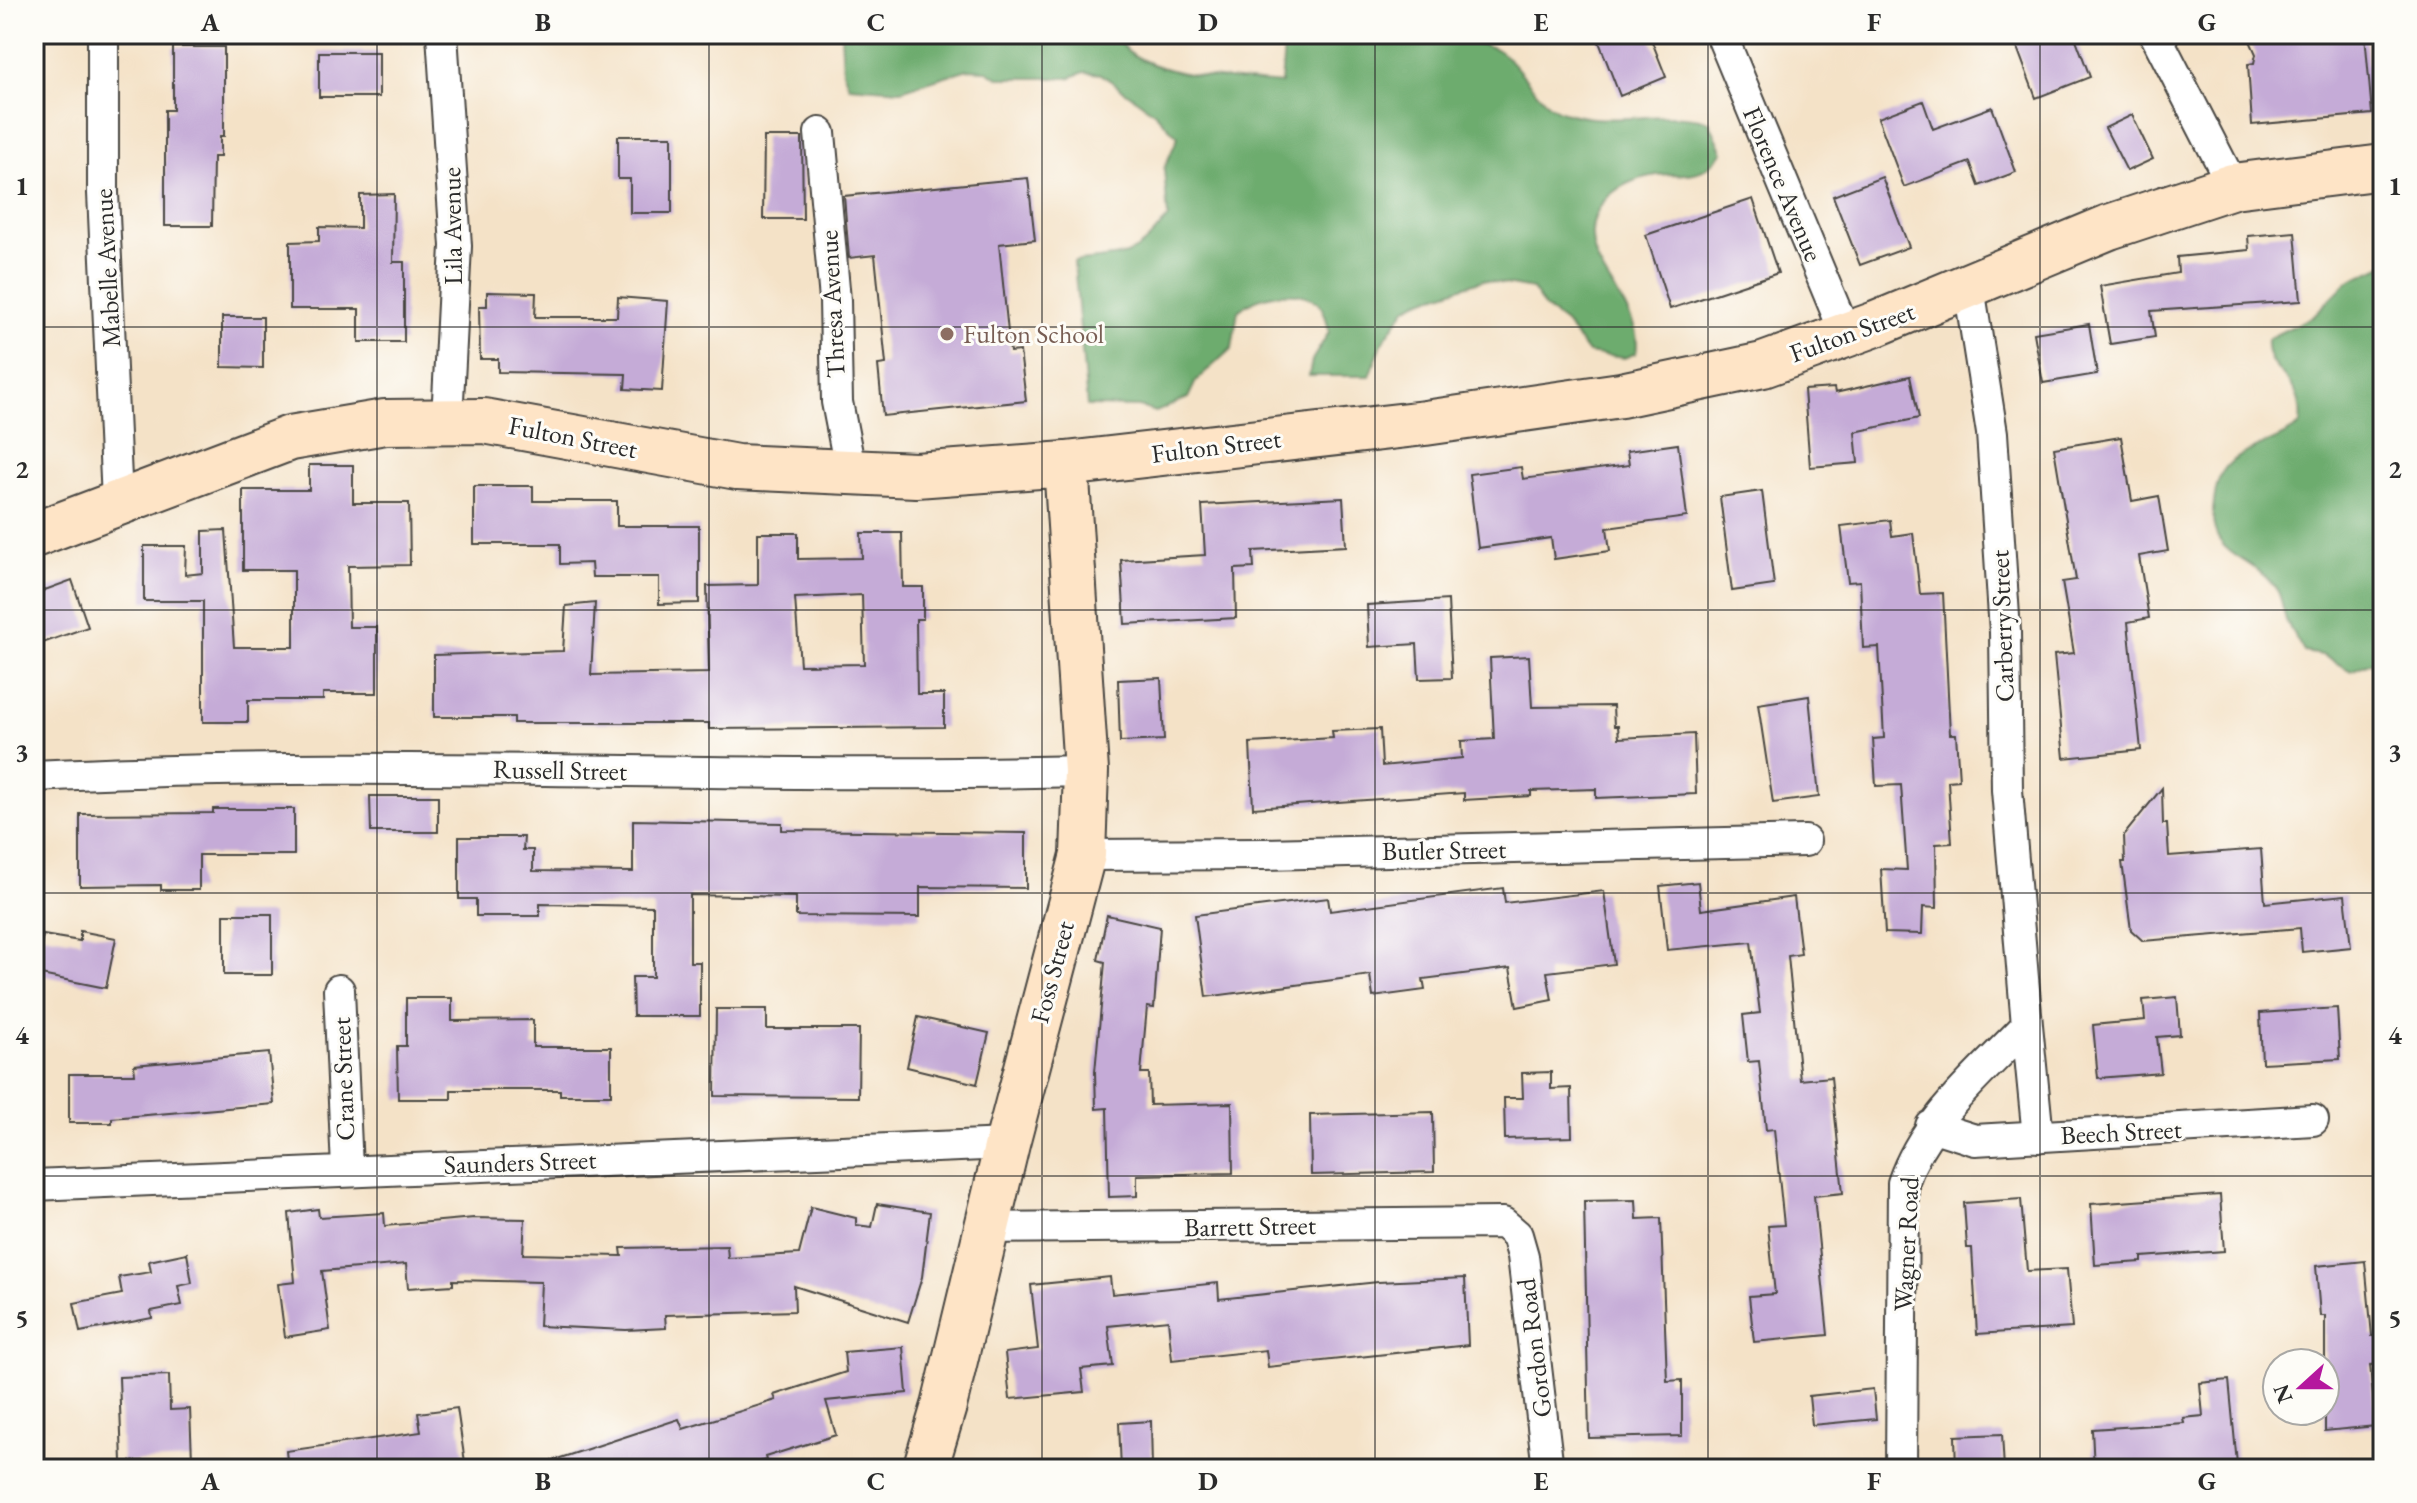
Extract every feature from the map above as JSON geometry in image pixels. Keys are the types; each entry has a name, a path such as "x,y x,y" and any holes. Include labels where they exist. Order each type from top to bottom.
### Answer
{"street":[{"name":"Mabelle Avenue","path":"103,34 103,193 117,501"},
{"name":"Lila Avenue","path":"442,34 456,246 447,419"},
{"name":"Florence Avenue","path":"1721,34 1846,335"},
{"path":"2155,34 2233,186"},
{"name":"Thresa Avenue","path":"820,133 835,300 837,402 851,474"},
{"name":"Fulton Street","path":"34,535 117,501 302,435 358,425 447,419 522,426 737,467 916,475 1066,464 1425,423 1621,395 1751,368 1969,287 2109,227 2233,186 2383,167"},
{"name":"Carberry Street","path":"1969,287 1992,433 2005,632 2007,790 2027,1025"},
{"name":"Foss Street","path":"925,1469 944,1406 1007,1144 1083,855 1086,771 1066,464"},
{"name":"Russell Street","path":"34,776 324,766 929,775 1086,771"},
{"name":"Butler Street","path":"1083,855 1295,854 1805,841"},
{"name":"Crane Street","path":"339,990 347,1169"},
{"path":"2027,1025 2038,1137"},
{"name":"Wagner Road","path":"1901,1469 1903,1183 1914,1152 1931,1126 2027,1025"},
{"name":"Beech Street","path":"1931,1126 1975,1140 2313,1120"},
{"name":"Saunders Street","path":"34,1185 347,1169 1007,1144"},
{"name":"Barrett Street","path":"986,1228 1492,1221 1513,1229"},
{"name":"Gordon Road","path":"1513,1229 1523,1256 1548,1469"}],"green space":[{"path":"841,34 1115,34 1126,49 1143,60 1165,68 1215,78 1281,84 1285,34 1420,34 1429,39 1472,42 1496,49 1505,55 1545,101 1563,112 1599,118 1673,116 1709,121 1723,152 1699,172 1657,175 1626,184 1603,202 1596,214 1592,227 1597,259 1635,328 1636,353 1624,358 1588,353 1565,323 1545,308 1532,289 1483,280 1407,307 1383,341 1370,376 1309,376 1312,360 1329,332 1324,312 1317,302 1308,297 1276,294 1238,311 1232,348 1196,381 1188,398 1156,412 1139,407 1087,406 1074,262 1128,253 1156,232 1168,217 1164,169 1178,137 1155,113 1101,74 1085,72 1068,78 999,78 985,70 968,69 901,90 849,86 843,71"},
{"path":"2383,265 2383,657 2351,671 2322,655 2304,652 2286,620 2277,590 2267,578 2223,545 2217,535 2213,521 2214,502 2220,476 2230,463 2300,425 2297,396 2272,362 2267,339 2312,317 2347,282"}],"building":[{"path":"1596,34 1649,34 1666,77 1620,96"},
{"path":"2012,34 2074,34 2090,77 2036,98"},
{"path":"2247,34 2365,34 2372,114 2252,125 2248,64 2254,63 2256,54"},
{"path":"173,47 224,47 224,136 220,136 220,157 213,157 212,226 165,226 165,110 173,110"},
{"path":"319,52 379,52 379,97 319,97"},
{"path":"1923,101 1933,129 1992,107 2016,172 1979,186 1970,162 1904,187 1878,118"},
{"path":"2132,115 2153,159 2127,171 2105,128"},
{"path":"618,136 672,136 672,213 630,213 630,179 618,179"},
{"path":"764,137 802,137 803,219 763,219"},
{"path":"1882,177 1909,247 1860,265 1833,196"},
{"path":"1028,178 1035,240 999,244 1010,352 1020,351 1026,401 883,416 878,365 886,364 875,255 849,258 844,196"},
{"path":"394,194 393,262 404,262 404,342 359,342 359,309 290,309 290,242 319,241 319,227 360,228 360,195"},
{"path":"1753,199 1778,273 1670,309 1646,235"},
{"path":"2295,232 2301,301 2151,311 2155,337 2110,344 2100,286 2178,273 2177,257 2249,250 2248,236"},
{"path":"487,292 536,293 535,317 617,317 618,297 668,301 662,391 625,389 626,374 498,372 498,359 480,359 479,306 487,306"},
{"path":"222,317 263,317 263,368 222,367"},
{"path":"2089,324 2097,374 2043,383 2034,333"},
{"path":"1910,376 1919,418 1855,432 1858,463 1810,467 1804,390 1834,388 1835,393"},
{"path":"2121,437 2132,501 2159,496 2168,551 2139,556 2149,618 2128,622 2141,750 2064,758 2054,655 2074,653 2062,582 2076,580 2054,448"},
{"path":"1678,444 1687,517 1607,528 1610,551 1554,559 1551,538 1478,548 1469,474 1521,467 1523,479 1629,465 1627,451"},
{"path":"309,465 353,465 353,503 409,503 410,565 348,566 349,627 377,627 377,693 323,693 323,700 248,700 248,722 203,722 203,601 144,601 144,546 186,546 185,575 203,573 203,531 226,530 234,647 294,647 294,570 243,570 243,490 309,490"},
{"path":"474,486 533,486 533,501 617,501 617,526 699,526 699,603 659,604 659,577 592,577 591,563 560,564 560,544 474,544"},
{"path":"1762,491 1774,585 1732,591 1720,497"},
{"path":"1343,498 1346,546 1253,551 1254,568 1235,569 1236,618 1125,624 1121,560 1205,555 1202,505"},
{"path":"1890,520 1892,536 1913,533 1920,594 1943,593 1950,734 1956,734 1959,780 1948,781 1952,843 1936,844 1937,908 1923,907 1922,934 1885,933 1881,869 1907,870 1901,785 1876,786 1873,739 1884,738 1879,647 1863,648 1860,581 1848,582 1841,526"},
{"path":"758,533 798,533 798,559 862,558 861,533 902,533 903,587 923,587 923,619 916,619 917,694 944,694 944,727 709,729 709,723 514,723 514,717 434,717 434,655 563,651 566,606 595,603 591,675 709,673 707,586 758,585","holes":["862,595 864,664 800,665 795,598"]},
{"path":"72,580 88,627 34,646 34,594"},
{"path":"1448,600 1452,678 1419,679 1417,644 1369,647 1367,605"},
{"path":"1529,656 1532,707 1613,706 1614,726 1618,726 1619,738 1694,734 1696,794 1596,798 1596,789 1531,791 1531,796 1464,800 1464,793 1253,808 1250,743 1333,738 1332,731 1380,729 1382,766 1462,758 1461,741 1494,739 1490,658"},
{"path":"1161,678 1164,740 1120,742 1118,680"},
{"path":"1809,696 1819,797 1773,803 1758,704"},
{"path":"2162,788 2163,824 2167,824 2169,856 2261,849 2265,903 2345,895 2351,947 2302,952 2300,928 2143,941 2131,930 2122,862 2125,862 2124,835"},
{"path":"370,796 438,796 438,832 371,832"},
{"path":"213,809 294,809 294,855 199,855 199,890 161,890 161,885 80,886 80,814 213,813"},
{"path":"633,820 782,823 782,830 1026,833 1026,888 920,887 920,917 796,916 796,897 690,895 690,962 700,962 700,1016 633,1016 632,977 653,977 653,906 540,904 540,916 476,916 476,899 459,899 459,837 524,837 523,850 533,850 533,871 633,872"},
{"path":"1698,882 1701,910 1794,897 1801,954 1788,956 1800,1080 1831,1077 1843,1193 1814,1196 1828,1335 1754,1342 1749,1296 1775,1294 1768,1226 1784,1225 1774,1129 1766,1130 1759,1061 1748,1062 1743,1015 1760,1013 1751,942 1667,950 1660,886"},
{"path":"1503,888 1505,903 1604,891 1614,964 1547,972 1552,1000 1517,1007 1510,968 1423,979 1425,990 1373,997 1370,975 1206,997 1195,915 1328,898 1330,911"},
{"path":"224,914 272,914 272,975 224,975"},
{"path":"1107,915 1160,927 1154,1008 1147,1007 1141,1073 1149,1073 1150,1105 1232,1103 1233,1173 1137,1175 1137,1196 1109,1197 1107,1108 1096,1109 1095,1072 1105,962 1098,960"},
{"path":"80,931 116,938 106,988 36,974 43,935 80,941"},
{"path":"2177,997 2180,1035 2157,1037 2161,1073 2098,1078 2093,1025 2145,1020 2143,1000"},
{"path":"406,998 452,998 452,1021 533,1020 533,1047 611,1047 611,1095 560,1095 560,1090 451,1090 451,1099 398,1099 397,1046 406,1046"},
{"path":"2337,1008 2340,1059 2262,1063 2260,1013"},
{"path":"716,1009 767,1009 767,1029 859,1029 858,1097 715,1096"},
{"path":"918,1017 989,1033 977,1084 907,1067"},
{"path":"269,1053 274,1104 112,1118 112,1123 69,1123 69,1074 135,1074 134,1065"},
{"path":"1551,1072 1551,1089 1571,1088 1572,1137 1505,1139 1504,1098 1523,1098 1522,1073"},
{"path":"1433,1112 1434,1172 1311,1175 1310,1115"},
{"path":"2220,1195 2224,1251 2142,1257 2142,1262 2095,1265 2091,1204"},
{"path":"2021,1199 2027,1271 2067,1269 2072,1328 1977,1334 1972,1248 1967,1248 1964,1203"},
{"path":"1636,1200 1637,1219 1661,1218 1667,1381 1682,1380 1682,1436 1589,1438 1584,1201"},
{"path":"877,1204 930,1212 922,1277 908,1322 794,1286 795,1311 665,1315 666,1328 626,1330 539,1326 541,1282 453,1280 453,1285 408,1288 406,1264 322,1271 330,1330 285,1337 278,1284 295,1282 289,1213 318,1209 319,1217 384,1213 385,1226 474,1218 525,1219 523,1254 622,1256 621,1248 727,1246 728,1258 799,1254 811,1207 856,1218 856,1225 872,1227"},
{"path":"187,1253 192,1283 178,1286 182,1305 151,1311 152,1318 80,1332 74,1303 122,1294 119,1277 151,1272 149,1261"},
{"path":"2365,1261 2372,1336 2383,1336 2383,1364 2370,1365 2376,1426 2325,1431 2325,1427 2341,1427 2341,1347 2325,1347 2325,1316 2320,1316 2316,1266"},
{"path":"1110,1277 1112,1294 1218,1283 1219,1299 1378,1282 1465,1278 1468,1345 1268,1367 1266,1350 1172,1360 1168,1320 1108,1326 1113,1366 1081,1369 1084,1392 1010,1399 1005,1353 1038,1349 1031,1285"},
{"path":"903,1347 907,1393 826,1401 836,1435 765,1457 766,1460 736,1469 546,1469 545,1463 679,1419 683,1429 776,1400 774,1395 846,1372 844,1352"},
{"path":"169,1375 170,1410 190,1409 192,1459 122,1462 119,1377"},
{"path":"2229,1380 2237,1464 2182,1469 2094,1469 2092,1429 2184,1423 2183,1418 2203,1416 2200,1383"},
{"path":"1873,1389 1876,1419 1812,1425 1809,1396"},
{"path":"457,1408 466,1469 288,1469 286,1451 421,1432 418,1413"},
{"path":"1151,1421 1152,1469 1121,1469 1119,1423"},
{"path":"2002,1434 2004,1469 1956,1469 1955,1436"}],"place":[{"name":"Fulton School","path":"947,334"}]}
